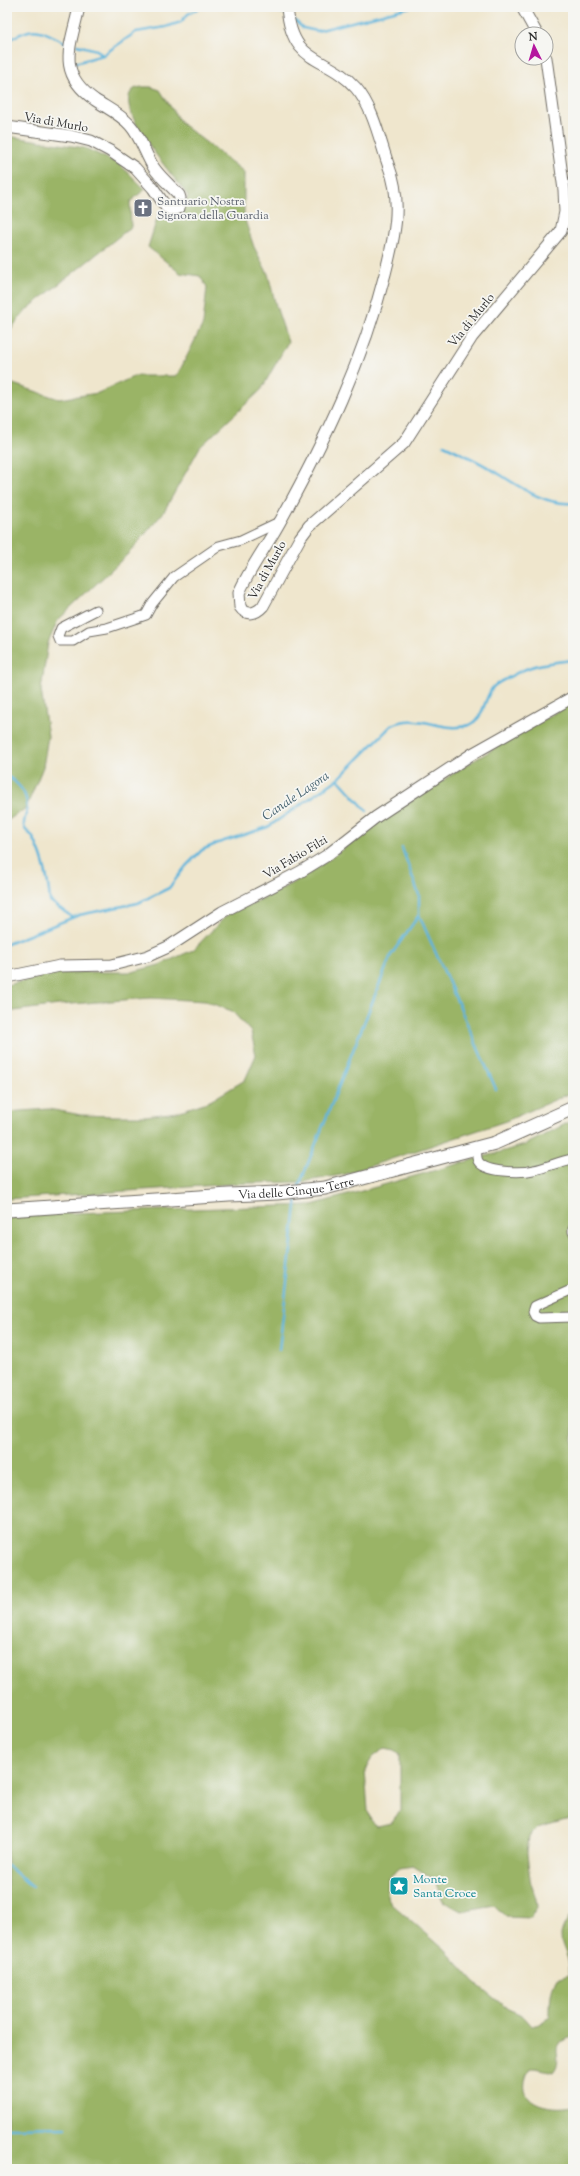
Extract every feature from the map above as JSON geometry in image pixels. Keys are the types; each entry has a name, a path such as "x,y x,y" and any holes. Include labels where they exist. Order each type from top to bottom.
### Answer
{"main road":[{"name":"Via delle Cinque Terre","path":"7,1210 306,1191 325,1188 476,1149 547,1121 573,1108"}],"street":[{"name":"Via di Murlo","path":"7,127 71,136 91,141 110,151 135,168 170,209 178,208 180,198 153,167 131,126 118,114 83,91 71,74 68,63 69,48 79,7"},
{"name":"Via di Murlo","path":"287,7 288,25 295,40 307,54 355,87 372,117 395,180 397,207 394,238 372,326 346,393 316,457 239,593 240,606 245,612 257,612 262,606 300,538 309,526 404,443 472,337 561,231 565,212 564,190 547,66"},
{"path":"522,7 533,26"},
{"path":"96,610 62,628 58,636 60,641 73,641 89,631 107,628 146,615 152,604 174,577 219,546 242,540 281,521"},
{"name":"Via Fabio Filzi","path":"7,977 60,966 112,965 148,956 168,947 222,912 300,872 326,856 376,817 472,754 573,697"},
{"path":"476,1149 477,1160 481,1164 492,1169 511,1172 534,1170 557,1162 573,1159"},
{"path":"573,1289 535,1306 532,1312 539,1318 573,1317"}],"green space":[{"path":"151,87 160,90 181,123 244,172 244,217 254,247 268,274 276,306 288,342 261,390 200,447 163,513 129,553 58,620 48,643 41,690 48,736 43,767 26,808 7,821 7,382 59,399 98,393 135,376 177,376 203,324 207,287 200,276 180,273 148,247 159,213 172,214 182,211 188,196 149,145 132,115 129,102 131,92 138,88"},
{"path":"7,136 85,148 119,164 145,189 130,202 131,227 25,311 7,334"},
{"path":"573,702 573,1092 506,1121 346,1174 302,1182 248,1183 7,1199 7,1112 49,1109 81,1115 146,1116 177,1112 210,1101 245,1080 256,1055 251,1032 232,1011 205,1001 150,998 59,1005 7,1012 7,985 62,972 132,972 159,965 193,950 227,915 268,896 309,874 386,817 473,761"},
{"path":"573,1120 573,1818 537,1828 529,1836 527,1854 530,1880 537,1907 531,1918 506,1917 494,1905 461,1911 443,1901 434,1879 413,1866 400,1868 388,1878 387,1896 391,1903 446,1951 475,1983 508,2009 524,2016 532,2025 537,2025 550,2017 551,1993 556,1979 569,1975 569,1965 561,1938 565,1923 573,1912 573,2037 564,2040 557,2047 558,2061 553,2072 535,2068 529,2070 525,2081 525,2090 529,2097 535,2102 544,2106 573,2106 573,2169 7,2169 7,1219 45,1214 312,1205 525,1145","holes":["385,1748 395,1750 400,1754 400,1810 392,1823 376,1826 371,1820 368,1811 365,1770 372,1758"]}],"waterway":[{"path":"75,63 103,55 136,32 166,27 181,22 188,14 202,7"},
{"path":"262,7 284,13"},
{"path":"294,20 303,28 317,31 410,7"},
{"path":"7,41 25,32 37,30 67,43"},
{"path":"77,45 97,50 102,55"},
{"path":"444,445 486,466 543,499 553,502 573,503"},
{"name":"Canale Lagora","path":"7,944 79,915 138,903 169,888 186,866 202,850 218,843 268,827 338,779 391,726 401,722 410,721 420,721 450,727 469,725 481,714 490,692 497,684 531,667 546,663 573,660"},
{"path":"7,776 20,787 25,796 27,808 24,827 32,836 40,852 47,876 50,901 72,917"},
{"path":"338,779 367,811"},
{"path":"402,848 419,895 419,915 496,1089"},
{"path":"299,1186 391,955 419,915"},
{"path":"279,1350 297,1198"},
{"path":"7,1865 32,1887"},
{"path":"7,2128 67,2127"}],"place":[{"name":"Santuario Nostra Signora della Guardia","path":"143,208"},
{"name":"Monte Santa Croce","path":"399,1886"}]}
